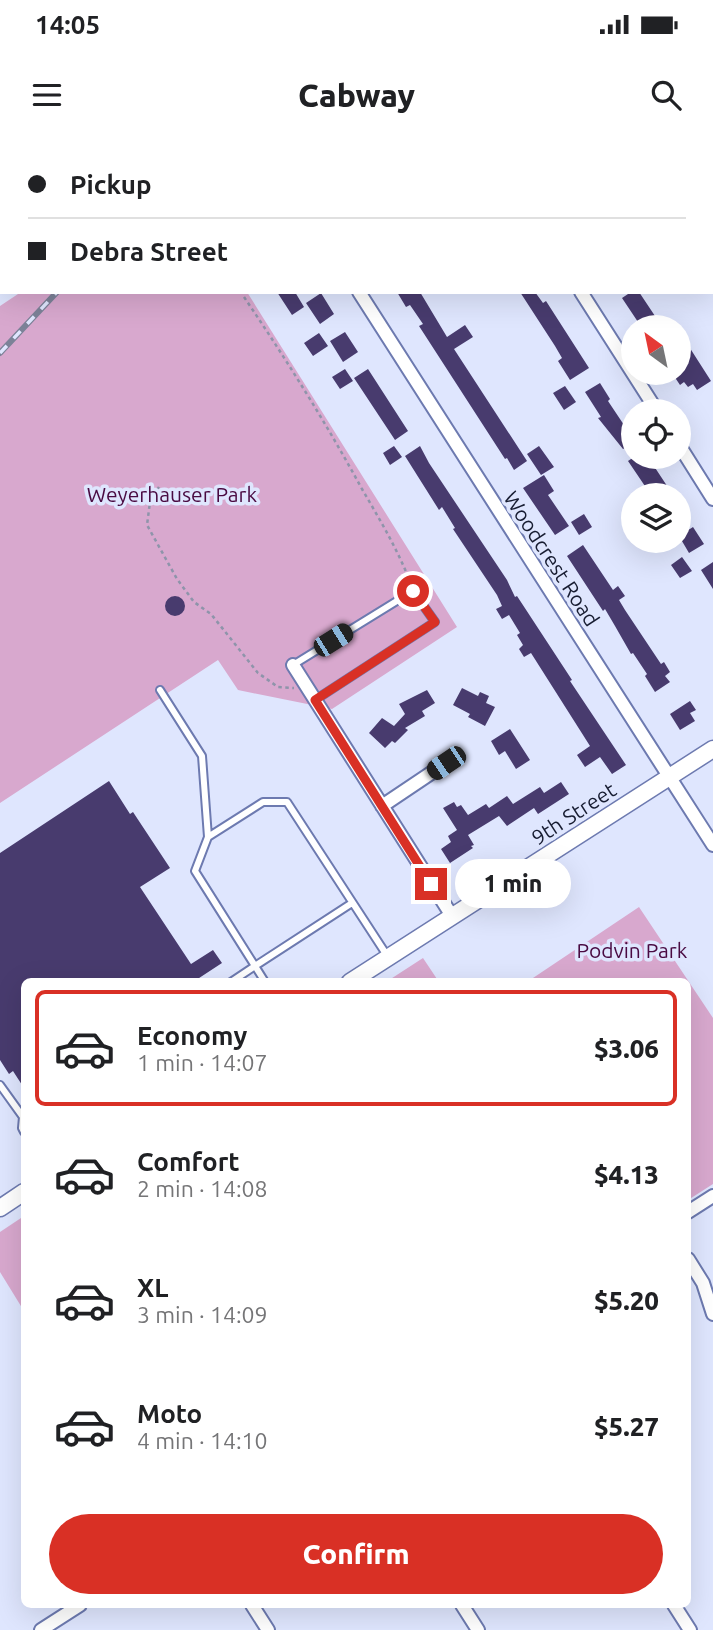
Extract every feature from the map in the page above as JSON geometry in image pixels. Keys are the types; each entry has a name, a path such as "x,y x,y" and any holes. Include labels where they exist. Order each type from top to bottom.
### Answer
{"street":[{"name":"Woodcrest Road","path":"360,294 713,845"},
{"path":"582,294 649,399"},
{"path":"691,464 713,499"},
{"path":"293,665 452,916"},
{"name":"9th Street","path":"356,978 713,749"},
{"path":"382,806 446,763"},
{"path":"0,1208 21,1194"},
{"path":"691,1210 713,1196"},
{"path":"691,1264 703,1283 713,1314"},
{"path":"48,1628 76,1608"},
{"path":"254,1608 268,1630"},
{"path":"464,1608 478,1630"},
{"path":"676,1608 690,1630"}],"lane":[{"path":"293,665 413,591 435,622 312,694"},
{"path":"160,690 202,756 208,837 195,871 262,978"},
{"path":"208,837 263,802 287,802 388,957"},
{"path":"237,978 352,903"},
{"path":"0,1084 21,1112"}],"path":[{"path":"244,297 282,353 345,457 401,559 413,591"},
{"path":"159,486 150,502 148,525 177,579 194,602 211,614 258,673 278,687 312,694"}],"green space":[{"name":"Weyerhauser Park","path":"18,294 248,294 457,627 332,709 238,690 218,660 0,803 0,306"},
{"name":"Podvin Park","path":"639,907 686,978 533,978"},
{"path":"423,958 436,978 392,978"},
{"name":"Podvin Park","path":"691,985 713,1018 713,1184 691,1198"},
{"path":"21,1218 21,1306 0,1272 0,1232"}],"building":[{"path":"278,294 296,294 304,307 292,315"},
{"path":"322,294 334,314 320,324 306,303"},
{"path":"398,294 421,294 447,337 465,325 473,337 454,349 527,461 514,470 507,458 505,459 419,326 423,324 410,305 406,307"},
{"path":"521,294 536,294 543,303 546,301 589,368 570,380 558,361 562,358"},
{"path":"628,294 640,294 654,315 633,315 622,298"},
{"path":"345,332 358,352 343,362 330,341"},
{"path":"319,333 328,346 313,356 304,343"},
{"path":"691,350 711,381 697,390 693,384 688,387 686,385 691,385"},
{"path":"345,369 353,381 340,389 332,377"},
{"path":"368,369 408,431 395,440 354,378"},
{"path":"600,383 621,420 621,447 598,418 601,417 585,392"},
{"path":"565,386 576,402 564,410 553,393"},
{"path":"394,446 402,457 390,465 383,453"},
{"path":"420,446 507,580 515,597 517,596 626,765 612,774 600,757 585,767 577,755 590,746 531,653 524,657 519,649 523,645 517,635 520,633 509,615 502,619 496,609 502,606 497,595 453,529 455,528 442,507 439,510 405,456"},
{"path":"539,446 554,467 541,475 527,454"},
{"path":"633,469 656,469 665,483 643,483"},
{"path":"544,475 554,491 548,495 569,526 555,535 523,488"},
{"path":"584,514 592,527 579,535 571,522"},
{"path":"693,527 704,544 691,552"},
{"path":"583,545 613,590 618,586 625,596 619,600 661,664 664,662 670,672 665,676 670,682 655,692 645,676 647,674 633,653 631,654 605,609 603,611 567,556"},
{"path":"682,557 692,571 680,578 671,565"},
{"path":"713,562 713,589 701,570"},
{"path":"175,596 182,599 185,606 182,613 175,616 168,613 165,606 168,599"},
{"path":"462,688 478,696 480,692 489,696 486,703 495,707 485,726 453,705"},
{"path":"427,690 435,703 422,711 425,716 405,728 408,730 395,743 392,741 385,748 369,733 382,718 394,726 405,714 399,704"},
{"path":"690,701 696,710 690,713 695,721 680,730 670,714"},
{"path":"510,729 530,760 516,769 505,751 499,755 491,741"},
{"path":"109,781 170,868 140,887 191,964 213,950 222,963 199,978 21,978 21,1083 13,1071 9,1074 0,1060 0,853"},
{"path":"561,782 569,794 538,814 534,808 507,826 499,816 468,835 473,848 450,863 441,849 451,842 448,836 457,830 443,808 454,802 457,807 461,805 468,815 486,804 489,808 507,796 513,804 540,787 544,793"}],"railway":[{"path":"0,353 55,294"}],"route":[{"path":"413,591 435,622 315,700 431,884"}]}
